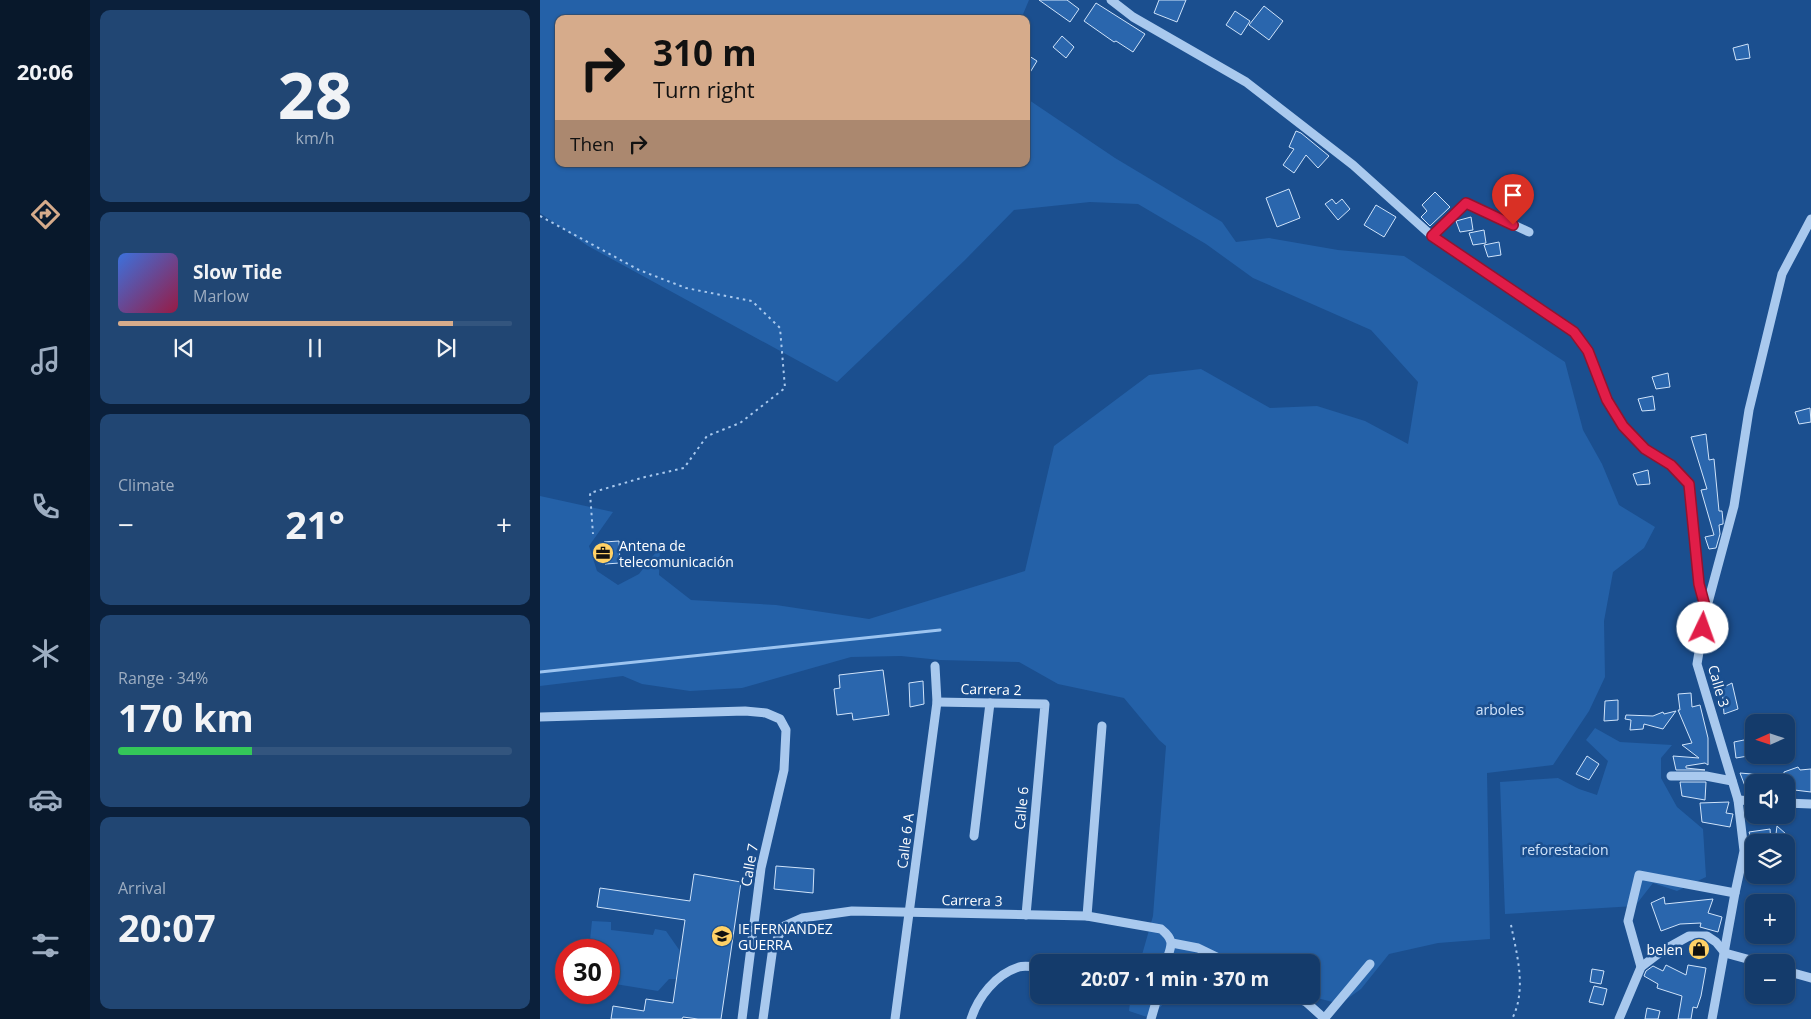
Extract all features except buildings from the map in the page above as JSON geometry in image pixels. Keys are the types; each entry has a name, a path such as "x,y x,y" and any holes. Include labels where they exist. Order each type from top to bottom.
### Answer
{"street":[{"path":"1111,0 1133,17 1246,82 1353,165 1432,236 1574,332 1588,351 1607,400 1623,426 1645,449 1671,465 1689,484 1699,584 1706,610"},
{"path":"1432,236 1466,203 1529,232"},
{"name":"Calle 3","path":"1712,1019 1734,893 1744,851 1738,800 1697,664 1706,610 1734,506 1749,410 1782,274 1811,219"},
{"name":"Calle 6 A","path":"895,1019 937,702 935,666"},
{"name":"Carrera 2","path":"937,702 1045,704"},
{"path":"974,836 990,703"},
{"name":"Calle 6","path":"1026,915 1045,704"},
{"name":"Calle 7","path":"540,717 745,711 766,713 780,719 786,730 784,770 761,868 742,1019"},
{"path":"1087,916 1102,726"},
{"path":"1671,776 1706,776 1732,781"},
{"path":"1738,800 1745,800"},
{"path":"1795,803 1811,804"},
{"path":"1641,967 1628,921 1639,875 1734,893"},
{"name":"Carrera 3","path":"763,1019 773,947 784,926 802,918 852,911 1087,916 1161,928 1169,935 1172,943"},
{"path":"1619,1019 1641,967 1662,951 1688,936 1707,936 1716,942 1725,953 1745,958"},
{"path":"1169,954 1172,943 1198,948 1210,954"},
{"path":"1308,1004 1324,1019 1370,964"},
{"path":"971,1019 980,998 991,985 1005,974 1020,966 1030,967"},
{"path":"1795,974 1811,978"},
{"path":"1151,1019 1155,1004"}],"path":[{"path":"540,216 639,270 686,288 752,301 780,328 785,388 740,423 707,436 684,468 645,477 590,494 593,534"},
{"path":"1511,925 1520,970 1518,1008 1512,1019"}],"green space":[{"name":"arboles","path":"540,0 1029,0 1023,15 555,15 555,167 1030,167 1030,101 1115,158 1222,222 1236,242 1269,238 1338,250 1404,256 1565,362 1583,430 1602,464 1619,505 1655,527 1644,548 1613,572 1604,621 1605,677 1589,711 1553,765 1487,773 1490,939 1438,943 1389,954 1361,989 1340,1004 1320,999 1320,954 1142,954 1153,916 1166,746 1124,698 1058,684 1019,662 940,660 901,656 851,657 742,688 690,691 642,684 623,676 540,686 540,496 613,512 589,546 597,571 618,585 639,574 660,547 659,575 691,600 776,605 869,619 1025,571 1054,446 1149,375 1201,369 1270,408 1317,406 1365,421 1408,444 1418,382 1371,330 1253,278 1206,244 1138,204 1090,202 1014,210 965,260 837,382 588,246 540,213"},
{"name":"reforestacion","path":"1595,728 1620,742 1672,745 1661,758 1661,778 1677,807 1703,829 1706,877 1677,891 1653,883 1635,906 1505,914 1500,782 1558,778 1579,789 1597,795 1608,761 1586,740"},
{"path":"592,921 611,922 611,930 653,935 655,929 666,931 680,951 676,979 669,979 658,991 620,985 620,939 590,939"},
{"path":"1130,1004 1163,1004 1150,1018 1129,1011"}],"waterway":[{"path":"540,672 940,630"}],"place":[{"name":"Antena de telecomunicación","path":"603,553"},
{"name":"IE FERNANDEZ GUERRA","path":"722,936"},
{"name":"belen","path":"1699,949"}],"route":[{"path":"1513,225 1466,203 1432,236 1574,332 1588,351 1607,400 1623,426 1645,449 1671,465 1689,484 1699,584 1706,610 1703,628"}]}
